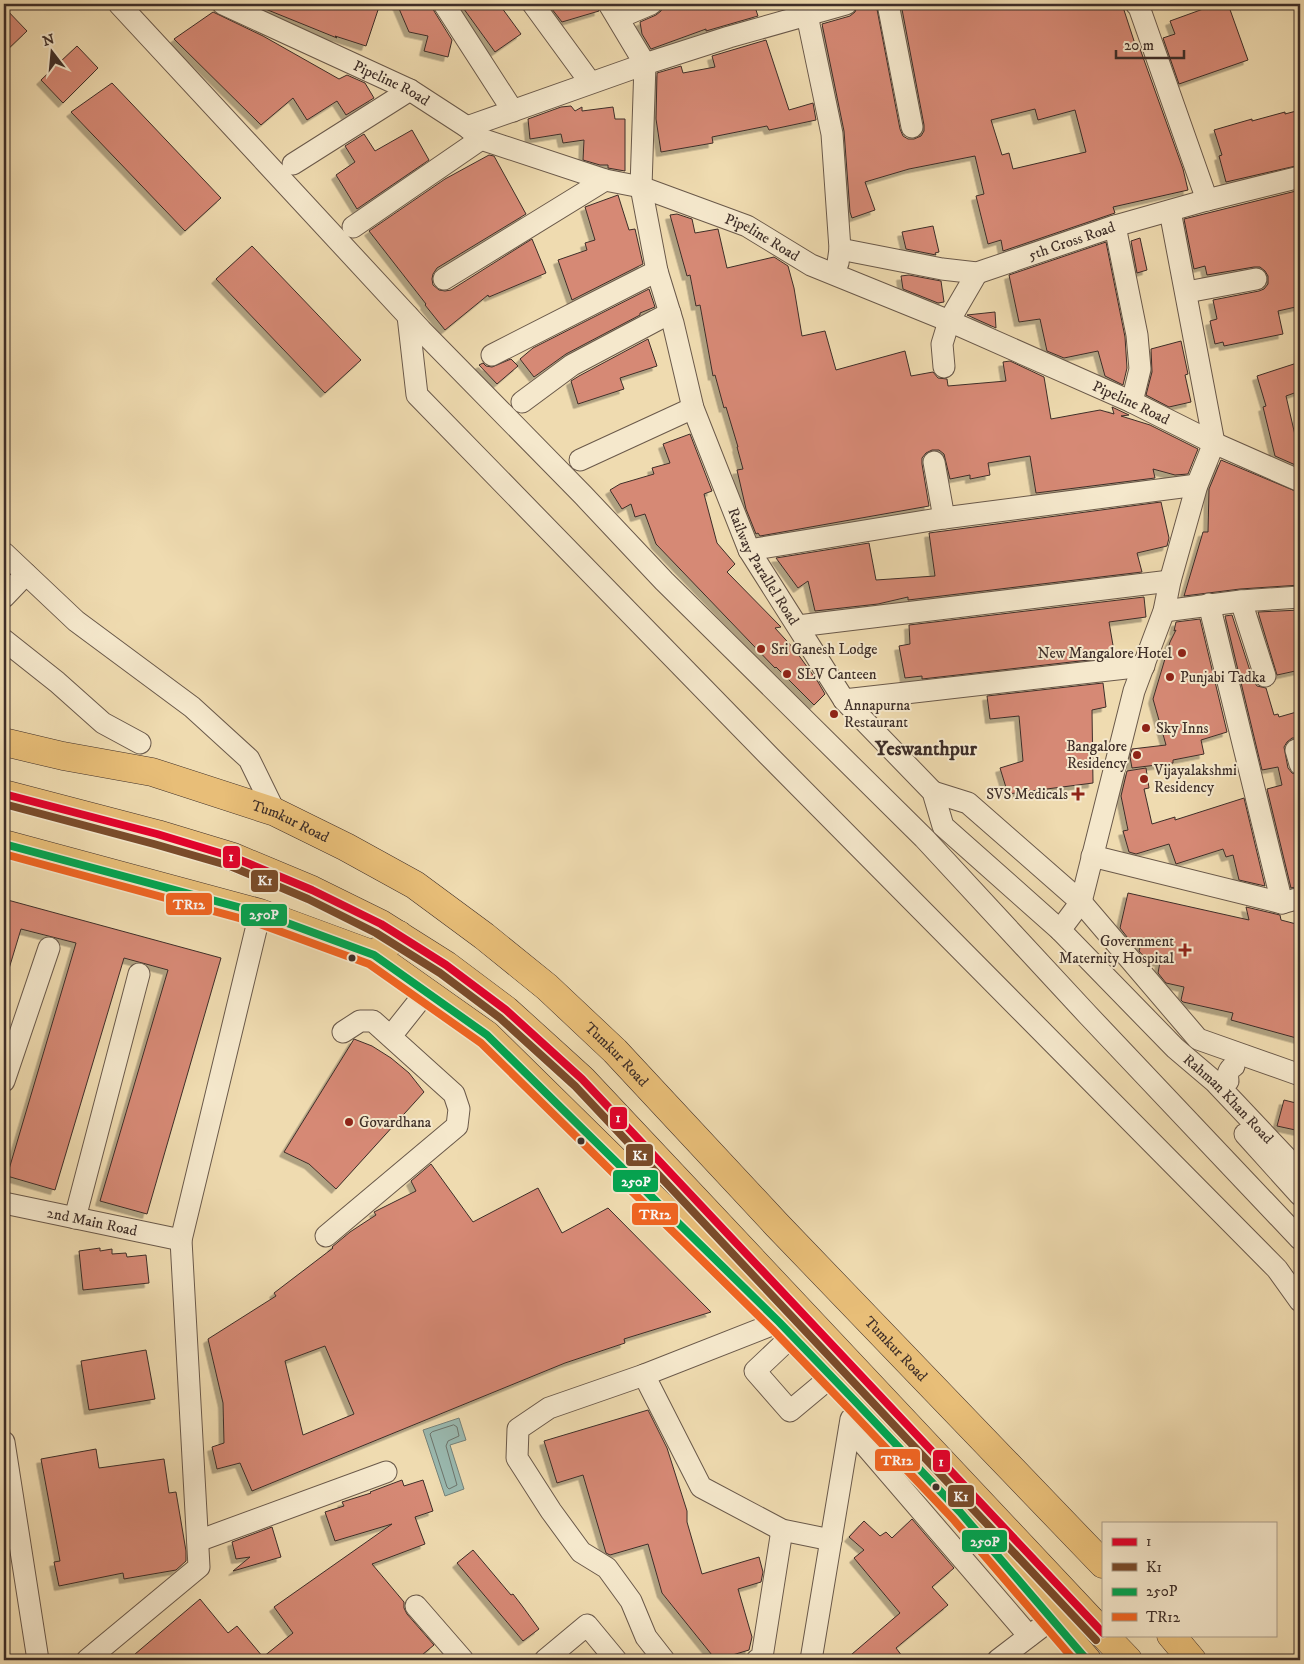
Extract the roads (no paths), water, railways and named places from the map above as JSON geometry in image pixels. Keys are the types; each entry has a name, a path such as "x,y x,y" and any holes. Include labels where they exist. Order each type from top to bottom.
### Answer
{"main road":[{"name":"Tumkur Road","path":"4,742 63,756 152,772 274,812 346,847 416,885 484,936 547,988 615,1051 784,1232 1102,1563"},
{"path":"4,794 157,834 233,857 312,890 381,924 446,965 506,1010 582,1079 1062,1610 1087,1660"},
{"path":"4,844 260,913 374,955 487,1035 786,1329 960,1512 1062,1610 1102,1633"},
{"path":"374,955 398,935"},
{"path":"1106,1636 1128,1660"},
{"path":"1171,1636 1192,1660"}],"street":[{"path":"119,4 414,323 583,494 664,581 924,838 1300,1239"},
{"name":"Pipeline Road","path":"223,4 410,90 474,133 604,180 640,187 747,226 811,265 949,321 1132,402 1214,443 1300,481"},
{"path":"444,4 512,111"},
{"path":"533,4 590,82"},
{"path":"645,64 613,11 650,4"},
{"path":"352,228 474,133 512,111 590,82 729,37 846,4"},
{"path":"888,4 912,127"},
{"path":"1140,5 1207,200"},
{"path":"807,15 832,134 840,250 836,276"},
{"name":"Railway Parallel Road","path":"645,64 640,187 657,271 670,314 693,408 749,550 844,700 933,792 943,826"},
{"path":"293,164 410,90"},
{"name":"5th Cross Road","path":"840,250 942,269 977,273 1115,226 1207,200 1300,177"},
{"path":"444,279 604,180"},
{"path":"943,826 1060,930 1081,902 1134,692 1164,611 1170,581 1198,485 1214,443 1187,292 1170,211"},
{"path":"1115,226 1137,335 1140,369 1132,402"},
{"path":"492,355 657,271"},
{"path":"944,367 942,344 949,321 977,273"},
{"path":"1187,292 1256,279"},
{"path":"522,402 572,365 670,314"},
{"path":"414,323 417,395 777,764 1277,1269 1300,1301"},
{"path":"580,460 693,408"},
{"path":"934,462 944,518"},
{"path":"749,550 944,518 1198,485"},
{"path":"4,553 76,620 192,708 249,759 274,812"},
{"path":"4,597 26,574"},
{"path":"798,626 1170,581"},
{"path":"1164,611 1209,604 1300,597"},
{"path":"1241,601 1265,676"},
{"path":"1092,856 1291,900 1209,604"},
{"path":"4,640 57,682 102,722 140,743"},
{"path":"844,700 1144,666"},
{"path":"933,792 968,803 1081,902 1225,1069 1300,1088"},
{"path":"924,838 943,826 968,803"},
{"path":"87,1660 199,1567 181,1240 260,913"},
{"name":"Rahman Khan Road","path":"1060,930 1175,1048 1225,1069 1300,1155"},
{"path":"4,1081 49,948"},
{"path":"75,1218 139,974"},
{"path":"391,1036 426,992"},
{"path":"326,1236 457,1126 459,1110 454,1094 373,1021 360,1021 343,1032"},
{"path":"1225,1069 1300,1075"},
{"path":"1225,1069 1216,1097 1220,1107 1300,1195"},
{"name":"Rahman Khan Road","path":"1225,1069 1300,1172"},
{"name":"2nd Main Road","path":"4,1203 181,1240"},
{"path":"664,1660 646,1637 631,1600 607,1568 581,1552 516,1458 518,1429 549,1408 644,1374 786,1329"},
{"path":"786,1329 755,1371 790,1411 832,1376"},
{"path":"644,1374 700,1487 782,1530 831,1540"},
{"path":"811,1660 854,1400"},
{"path":"850,1428 1029,1636"},
{"path":"4,1442 38,1660"},
{"path":"198,1541 386,1472"},
{"path":"938,1530 960,1512"},
{"path":"757,1660 762,1658 782,1530"},
{"path":"416,1606 463,1660"},
{"path":"1009,1657 1029,1636 1062,1610"},
{"path":"545,1660 588,1626 616,1660"}],"water":[{"path":"459,1418 466,1440 450,1445 464,1489 445,1496 423,1430"}],"place":[{"name":"Sri Ganesh Lodge","path":"761,649"},
{"name":"New Mangalore Hotel","path":"1182,653"},
{"name":"SLV Canteen","path":"787,674"},
{"name":"Punjabi Tadka","path":"1170,677"},
{"name":"Annapurna Restaurant","path":"834,714"},
{"name":"Sky Inns","path":"1146,728"},
{"name":"Bangalore Residency","path":"1137,755"},
{"name":"Vijayalakshmi Residency","path":"1144,779"},
{"name":"SVS Medicals","path":"1078,794"},
{"name":"Government Maternity Hospital","path":"1185,950"},
{"name":"Govardhana","path":"349,1122"}],"district":[{"name":"Yeswanthpur","path":"926,749"}]}
